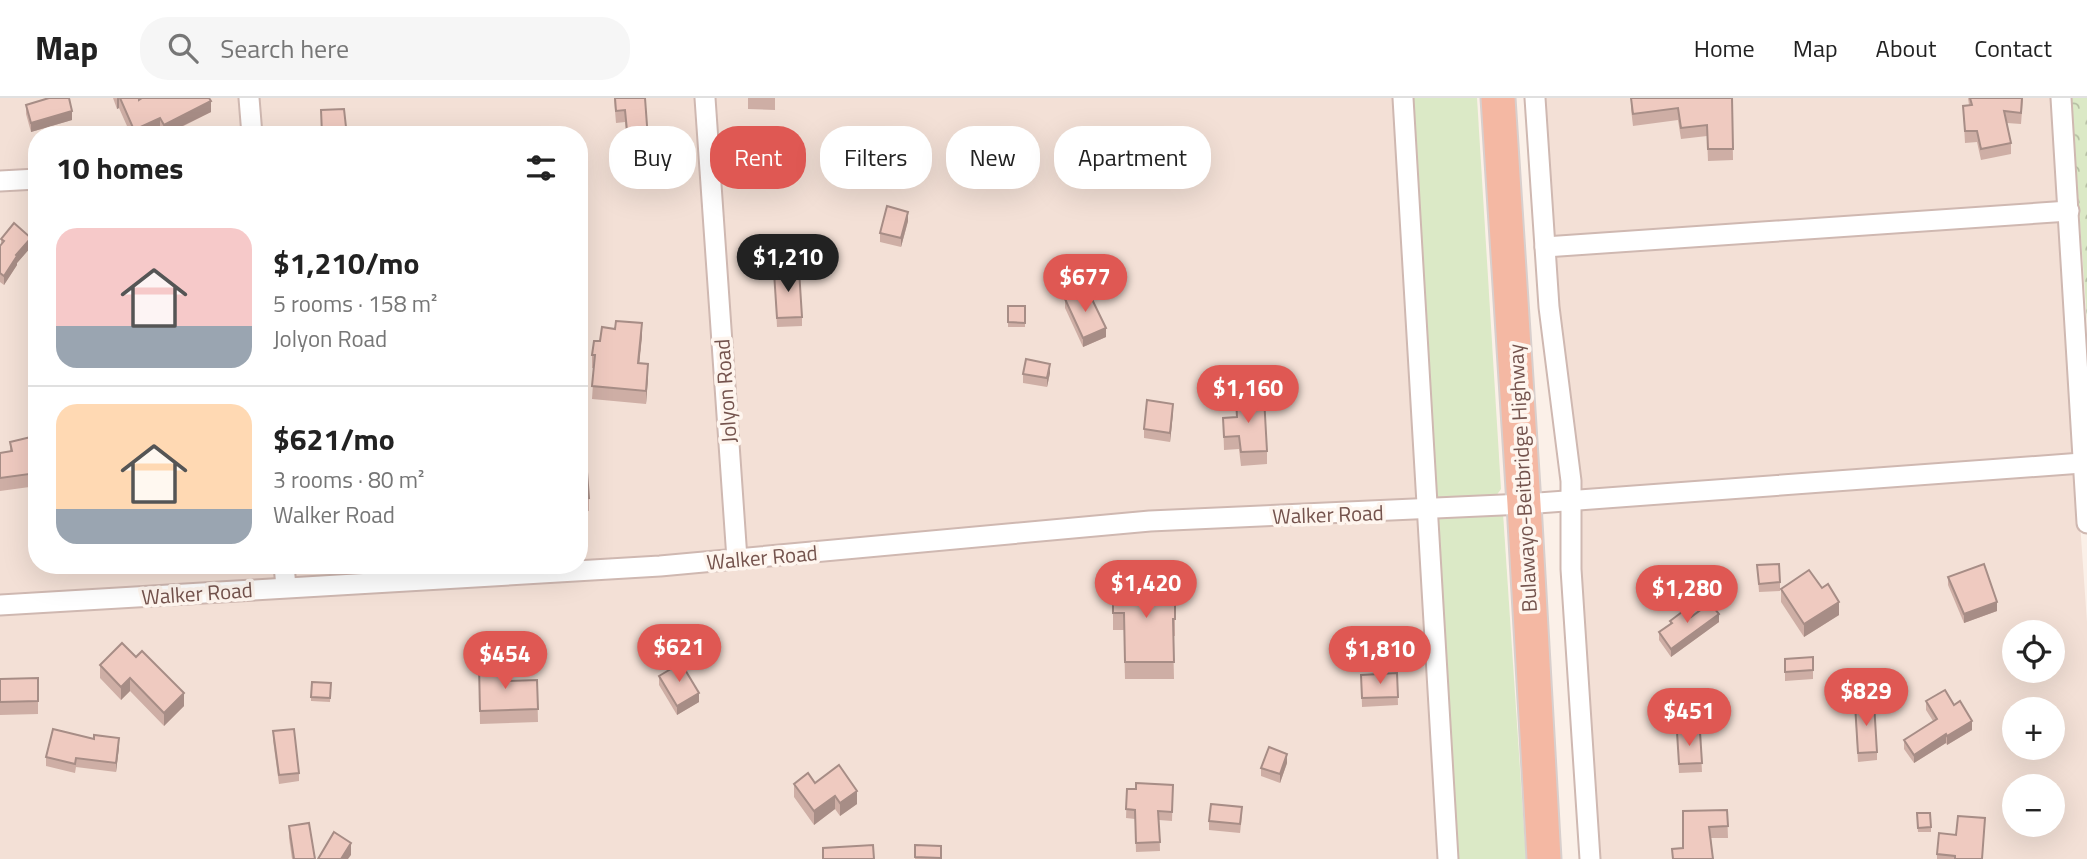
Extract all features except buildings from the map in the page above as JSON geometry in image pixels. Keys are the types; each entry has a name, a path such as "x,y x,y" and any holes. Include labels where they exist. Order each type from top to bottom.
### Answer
{"highway":[{"name":"Bulawayo-Beitbridge Highway","path":"1499,98 1544,859"}],"street":[{"path":"249,98 251,126"},
{"name":"Jolyon Road","path":"705,98 737,559"},
{"path":"1403,98 1448,859"},
{"path":"1535,98 1550,319 1572,500 1571,569 1590,859"},
{"path":"2061,98 2087,523"},
{"path":"0,181 28,179"},
{"path":"1545,247 2069,211"},
{"name":"Walker Road","path":"588,570 1150,521 1524,503 2082,463"},
{"path":"285,574 286,587"},
{"name":"Walker Road","path":"0,605 539,574"}],"shaded area":[{"path":"0,98 1393,98 1439,859 0,859"},
{"path":"1539,98 2050,98 2087,622 2087,859 1594,859"}],"green space":[{"path":"1407,98 1477,98 1501,489 1493,500 1431,505"},
{"path":"2071,98 2087,98 2087,321"},
{"path":"1503,513 1526,859 1454,859 1434,523 1441,516"}]}
